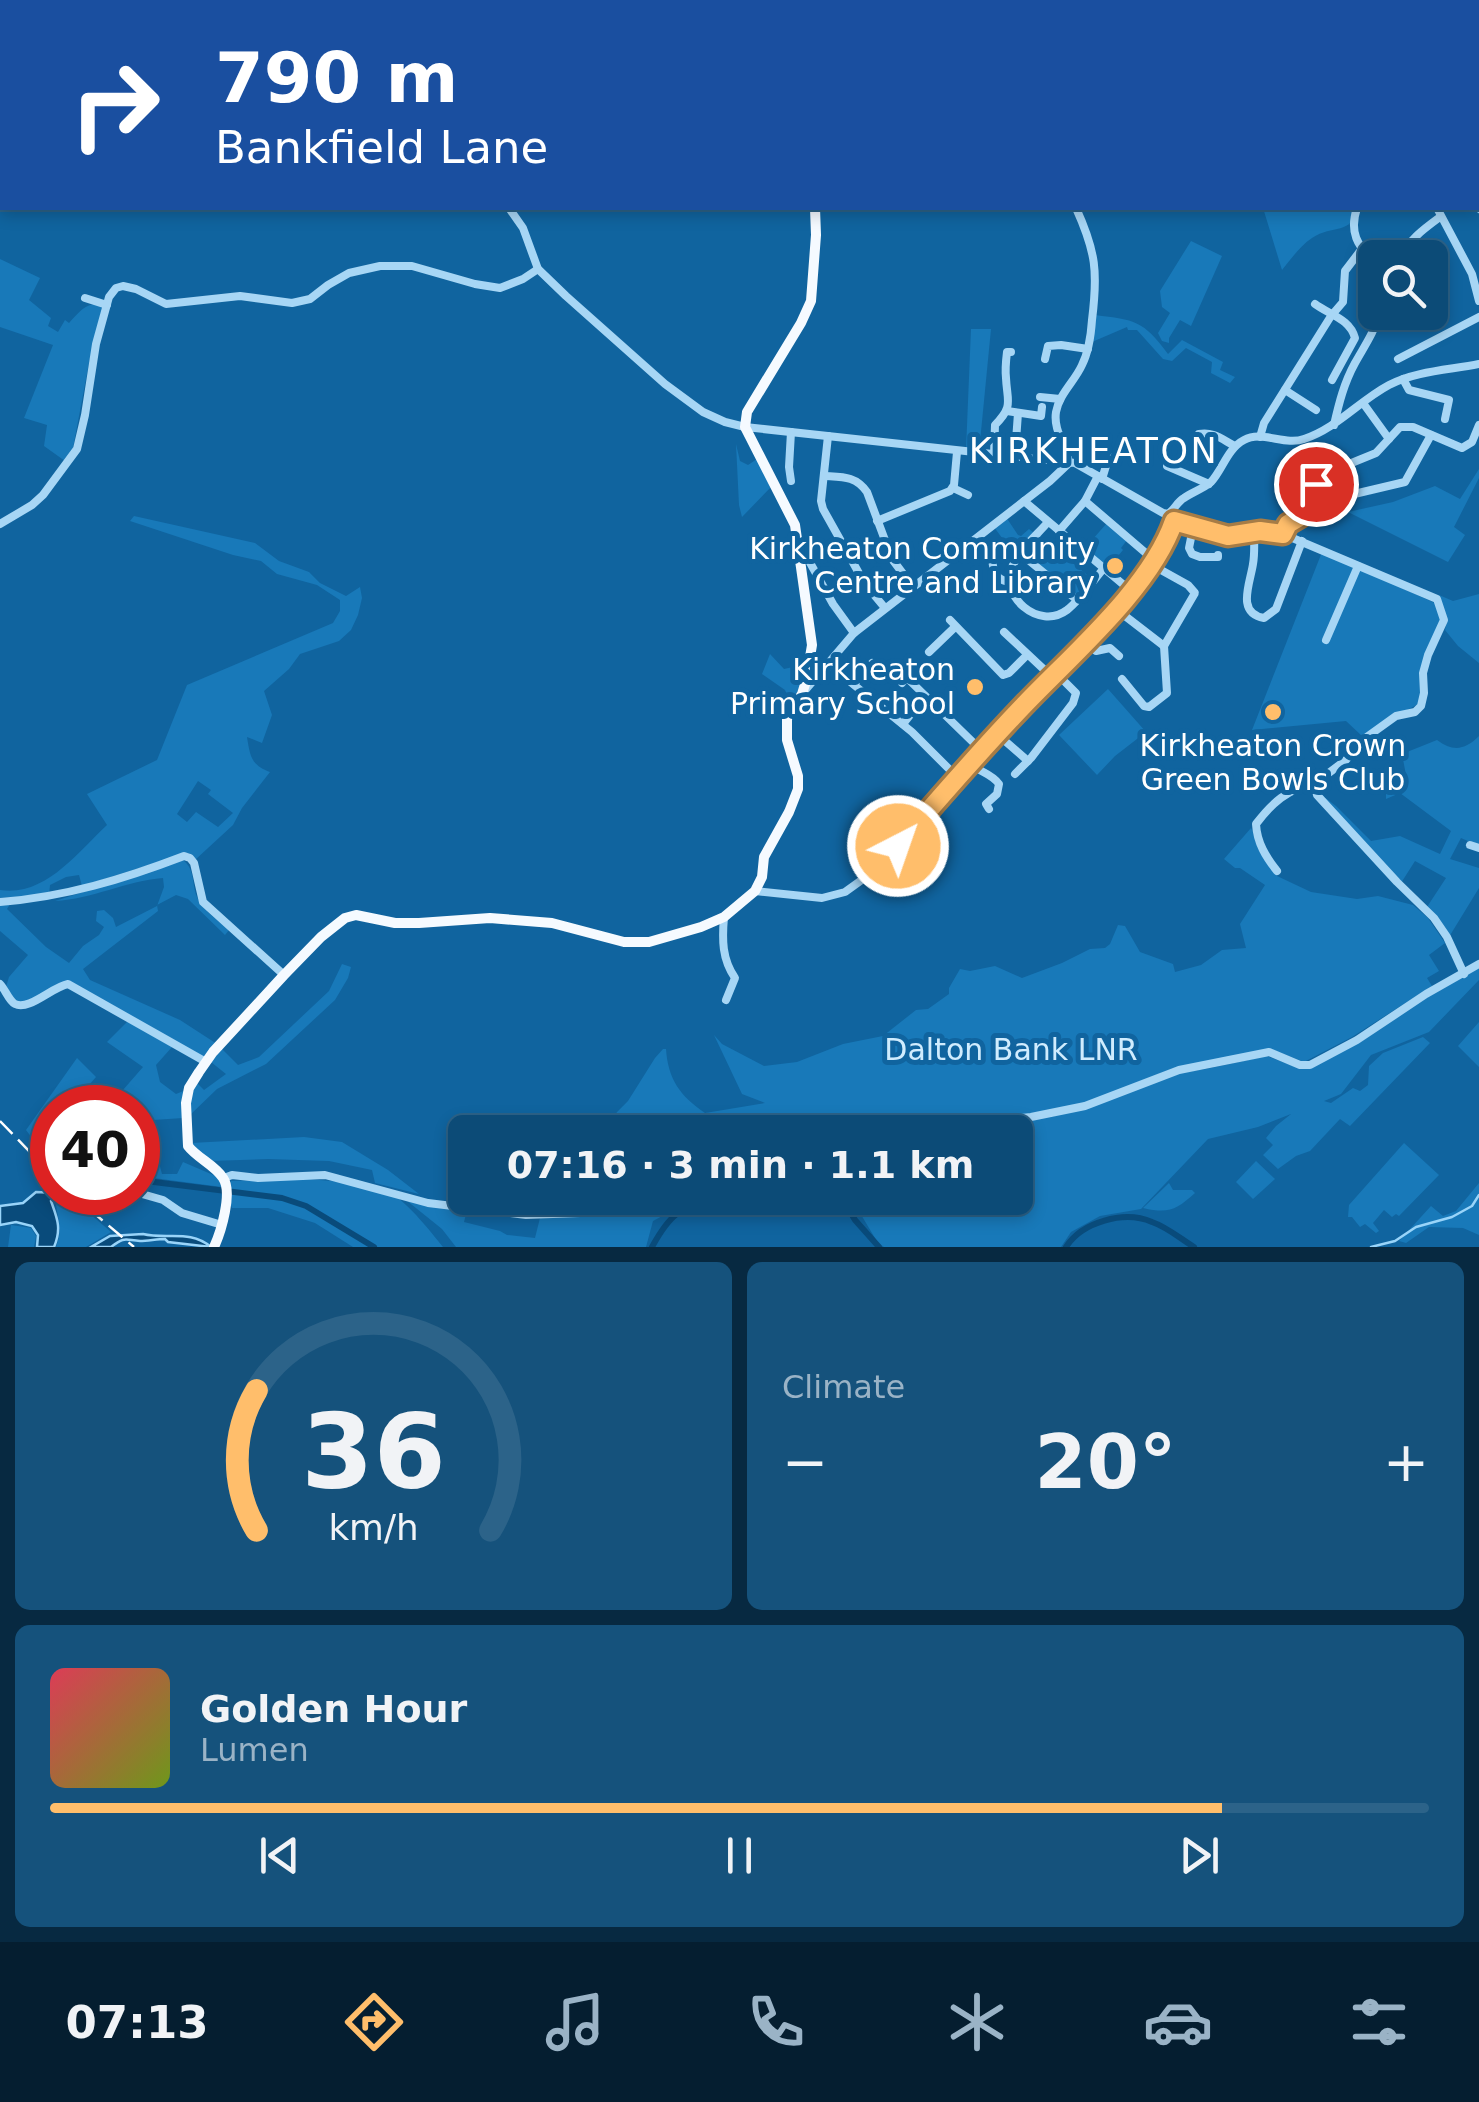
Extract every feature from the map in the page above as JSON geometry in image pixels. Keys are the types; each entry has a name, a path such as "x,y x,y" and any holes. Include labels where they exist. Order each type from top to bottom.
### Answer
{"main road":[{"path":"215,1245 226,1202 223,1179 186,1141 189,1088 206,1062 284,976 346,918 419,923 490,918 552,923 624,942 649,942 724,917 756,891 764,857 798,789 787,740 787,718 802,694 812,645 795,525 745,427 747,412 811,301 815,210"}],"street":[{"path":"510,210 523,228 538,268 665,384 725,422 1076,464 1192,528 1228,536 1254,532 1283,534 1437,599 1444,620 1422,672 1421,706 1415,712 1396,716 1364,739 1346,760 1314,784 1284,794 1256,824 1258,840 1277,871"},
{"path":"802,694 854,634 1068,463 1056,424 1056,410 1088,350 1097,276 1090,242 1077,210"},
{"path":"1357,210 1352,222 1358,241"},
{"path":"1413,240 1438,212 1472,274 1479,301"},
{"path":"1260,437 1264,424 1343,302 1345,271 1358,254"},
{"path":"0,524 43,495 77,449 106,304 112,292 123,286 166,304 240,296 292,303 310,299 349,273 380,266 412,266 500,288 523,280 538,268"},
{"path":"85,298 106,304"},
{"path":"1315,304 1341,318 1352,328 1355,338 1332,380"},
{"path":"1398,359 1479,317"},
{"path":"1334,425 1342,390 1375,330"},
{"path":"1045,360 1048,346 1088,350"},
{"path":"994,455 996,425 1009,404 1006,378 1010,352"},
{"path":"756,891 822,898 845,892 876,869 1116,608 1153,562 1172,512 1182,498 1209,484 1235,446 1249,437 1298,441 1334,425 1384,388 1403,379 1479,364"},
{"path":"1403,379 1409,390 1450,394 1445,419"},
{"path":"1286,390 1316,410"},
{"path":"1040,396 1060,399"},
{"path":"1362,403 1389,439"},
{"path":"1007,412 1041,416 1042,408"},
{"path":"1018,413 1016,442 1026,443"},
{"path":"1300,517 1309,488 1376,452 1404,425 1466,448 1479,425"},
{"path":"1016,428 1029,430"},
{"path":"790,481 792,432"},
{"path":"1199,434 1206,432 1235,446"},
{"path":"1338,470 1342,488 1350,495 1405,482 1431,435"},
{"path":"828,436 823,509 865,584 885,608"},
{"path":"1051,460 1062,446"},
{"path":"953,488 957,452"},
{"path":"1059,531 1085,501 1109,456"},
{"path":"1168,458 1167,466 1209,484"},
{"path":"825,476 860,482 892,559 913,587"},
{"path":"878,521 953,488 968,495"},
{"path":"1024,501 1131,590"},
{"path":"1085,501 1153,562 1194,592 1164,646 1167,693 1149,708 1125,680"},
{"path":"1283,534 1288,524 1300,517 1339,514"},
{"path":"1048,522 1012,566 1009,582 1015,598 1025,608 1038,616 1067,610 1104,568"},
{"path":"1192,528 1192,554 1218,554"},
{"path":"1254,532 1255,552 1246,596 1249,611 1256,617 1264,618 1276,610 1302,542"},
{"path":"1021,554 1076,600"},
{"path":"808,559 854,634"},
{"path":"992,560 997,578 1009,582"},
{"path":"1326,640 1358,566"},
{"path":"1116,608 1164,646"},
{"path":"1051,631 1052,616"},
{"path":"929,652 952,623 1004,675 1028,655"},
{"path":"1004,632 1052,677"},
{"path":"1086,641 1096,651 1110,648 1120,657"},
{"path":"827,663 902,724 958,778"},
{"path":"854,684 872,663"},
{"path":"902,682 906,677 982,751"},
{"path":"1014,774 1073,703 1076,693 1066,682"},
{"path":"902,724 925,696"},
{"path":"997,734 1028,761"},
{"path":"970,764 999,784 997,794 986,806"},
{"path":"1314,784 1317,795 1434,918 1464,974"},
{"path":"0,902 76,892 184,856 194,863 203,902 284,976"},
{"path":"724,917 725,958 735,978 726,1000"},
{"path":"1033,1116 1085,1106 1178,1070 1269,1052 1300,1065 1310,1065 1479,964"},
{"path":"0,984 17,1006 30,1005 47,992 68,984 206,1062"},
{"path":"223,1179 232,1175 258,1178 316,1174 448,1205"},
{"path":"160,1199 182,1213 222,1225"}],"green space":[{"path":"1264,210 1357,210 1351,223 1312,238 1282,270"},
{"path":"1191,241 1222,256 1191,326 1180,320 1169,343 1162,341 1158,333 1170,313 1162,307 1160,291"},
{"path":"0,259 40,278 29,300 51,318 48,326 58,332 65,320 69,323 84,308 103,304 73,448 65,461 44,446 47,425 24,418 53,345 0,327"},
{"path":"1095,315 1137,324 1152,334 1168,354 1182,340 1223,362 1220,370 1235,377 1230,383 1211,373 1212,362 1186,348 1172,361 1163,359 1137,330 1127,327 1092,342"},
{"path":"971,329 991,329 979,452 966,450"},
{"path":"736,444 740,461 748,465 757,459 773,485 742,517 739,505"},
{"path":"1479,469 1479,478 1454,527 1465,535 1448,562 1348,512 1393,502 1435,486 1460,499"},
{"path":"134,516 255,543 279,561 309,572 320,583 346,596 360,587 358,615 351,630 339,641 300,654 264,691 272,715 262,743 247,737 252,759 270,772 233,825 195,860 187,853 82,886 79,875 66,877 50,885 49,895 0,898 0,890 31,887 46,880 107,825 87,794 157,760 187,685 333,623 340,611 340,600 317,585 277,574 261,561 130,521","holes":["198,781 211,790 208,794 233,813 218,827 196,812 187,822 177,814"]},
{"path":"1006,517 1018,535 1029,529 1034,533 1021,547 1011,538 1005,542 994,527"},
{"path":"1107,523 1127,540 1108,568 1085,548"},
{"path":"1040,536 1091,578 1076,596 1025,554"},
{"path":"1322,552 1435,603 1441,619 1426,653 1422,695 1418,704 1362,736 1346,721 1252,730"},
{"path":"1479,594 1479,663 1445,630 1447,620 1438,597 1453,601"},
{"path":"770,654 784,669 798,661 808,661 791,704 785,690 762,674"},
{"path":"1108,689 1146,732 1097,775 1059,735"},
{"path":"1479,736 1479,846 1461,838 1450,859 1479,868 1479,888 1449,937 1427,907 1446,878 1415,861 1401,883 1319,793 1371,841 1400,836 1440,854 1451,831 1400,793 1386,799 1386,784 1359,781 1406,775 1402,754 1437,740 1459,748"},
{"name":"Dalton Bank LNR","path":"1251,828 1259,850 1277,876 1311,892 1357,899 1378,896 1413,905 1428,918 1445,943 1429,955 1439,971 1427,978 1432,986 1352,1037 1304,1062 1271,1049 1171,1069 1034,1119 1180,1073 1267,1056 1301,1069 1312,1067 1362,1041 1479,967 1479,980 1429,1032 1371,1055 1341,1094 1324,1101 1331,1103 1353,1088 1360,1091 1368,1085 1369,1066 1383,1053 1423,1037 1430,1043 1350,1126 1340,1119 1310,1151 1278,1169 1263,1155 1273,1145 1266,1138 1291,1114 1208,1139 1141,1209 1100,1216 1071,1232 1061,1247 884,1247 861,1215 1033,1215 1033,1115 616,1115 663,1049 677,1086 705,1113 765,1103 742,1094 714,1035 722,1044 764,1066 797,1062 843,1044 883,1036 916,1010 928,1009 949,994 960,969 995,966 1022,978 1090,949 1105,948 1118,925 1125,926 1140,952 1173,964 1175,972 1201,965 1222,950 1246,948 1240,924 1265,885 1224,859"},
{"path":"183,860 190,868 201,903 229,930 225,935 188,899 176,895 157,905 163,878 55,901"},
{"path":"10,904 7,909 46,947 69,963 104,927 96,921 97,911 104,910 116,927 157,906 158,911 83,969 90,980 180,1020 217,1044 205,1058 69,981 18,1004 6,987 9,977 28,955 0,931 0,905"},
{"path":"342,964 351,967 335,1000 266,1064 217,1089 190,1115 196,1082 204,1090 226,1074 211,1062 222,1049 238,1065 259,1057 329,991"},
{"path":"128,1021 172,1047 156,1065 160,1082 176,1094 186,1090 183,1118 160,1120 160,1085 127,1085 143,1067 107,1042"},
{"path":"1479,1022 1479,1067 1458,1046"},
{"path":"77,1058 96,1077 89,1085 58,1085"},
{"path":"304,1137 342,1142 419,1194 375,1183 372,1170 329,1161 209,1161 191,1143"},
{"path":"1404,1143 1439,1175 1399,1216 1392,1217 1384,1210 1373,1223 1379,1231 1376,1233 1365,1224 1360,1227 1348,1217 1349,1205"},
{"path":"1256,1161 1275,1179 1253,1199 1236,1182"},
{"path":"183,1162 218,1177 222,1187 160,1179 160,1166 162,1174 177,1174"},
{"path":"304,1179 361,1185 392,1194 443,1247 353,1247 315,1223 268,1208 232,1208 229,1201 231,1181"},
{"path":"1169,1183 1173,1190 1195,1193 1172,1209 1143,1208"},
{"path":"1479,1183 1479,1235 1463,1228 1429,1227 1406,1243 1399,1241 1431,1206 1443,1216 1456,1211"},
{"path":"406,1200 448,1207 448,1215 466,1215 464,1222 507,1235 535,1238 540,1218 664,1215 653,1221 646,1247 456,1247 442,1229"},
{"path":"58,1215 91,1215 111,1232 86,1247 56,1247 60,1232"},
{"path":"11,1225 31,1228 36,1236 34,1247 8,1247"}],"shaded area":[{"path":"30,1197 30,1215 56,1215 54,1247 37,1247 38,1235 32,1226 16,1222 0,1225 0,1206 23,1203"},
{"path":"110,1236 195,1238 211,1247 165,1239 125,1240 111,1247 91,1247"}],"waterway":[{"path":"160,1183 282,1198 306,1206 374,1247"},
{"path":"1371,1247 1395,1241 1416,1227 1452,1217 1472,1206 1479,1195"},
{"path":"652,1247 676,1215"},
{"path":"852,1215 879,1247"},
{"path":"1066,1247 1093,1225 1129,1217 1158,1224 1194,1247"}],"railway":[{"path":"0,1121 30,1152"},
{"path":"96,1215 134,1247"}],"place":[{"name":"Kirkheaton Community Centre and Library","path":"1115,566"},
{"name":"Kirkheaton Primary School","path":"975,687"},
{"name":"Kirkheaton Crown Green Bowls Club","path":"1273,712"}],"district":[{"name":"KIRKHEATON","path":"1094,451"}],"route":[{"path":"898,846 990,741 1116,608 1152,564 1174,521 1228,536 1260,531 1283,534 1288,524 1300,517 1303,500 1316,484"}]}
